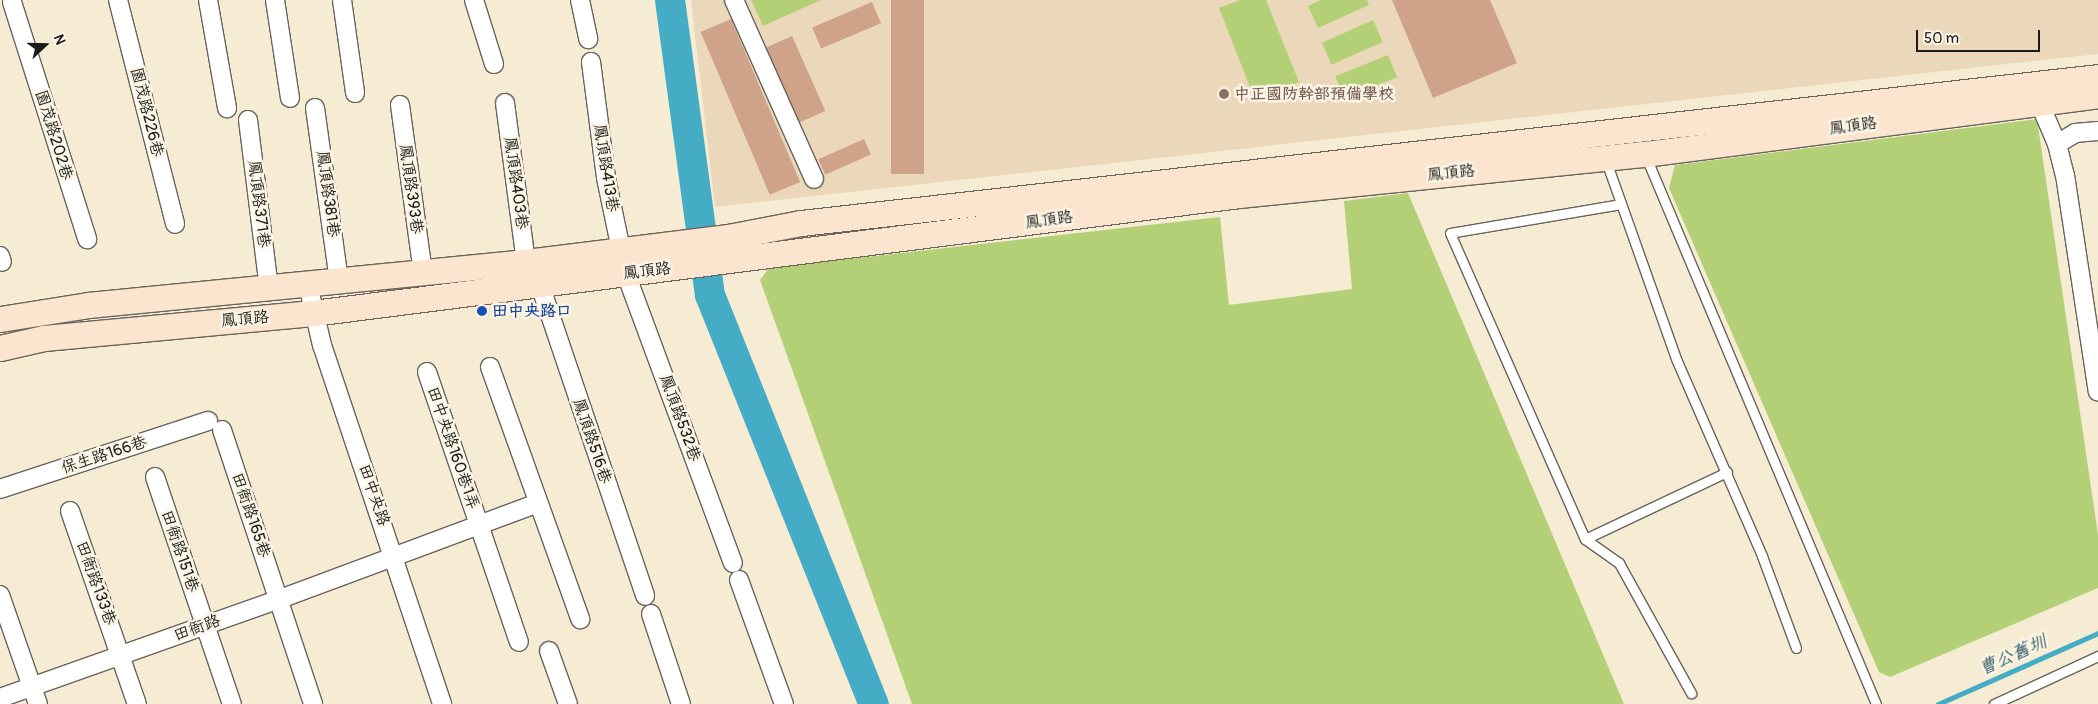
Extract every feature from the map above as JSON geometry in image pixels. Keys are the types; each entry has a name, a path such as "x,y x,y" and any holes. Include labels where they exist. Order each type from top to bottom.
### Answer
{"main road":[{"name":"鳳頂路","path":"0,348 44,338 313,313 540,285 624,262 676,243 728,237 801,223 2098,77"},
{"name":"鳳頂路","path":"0,319 88,305 269,289 526,262 624,262 680,267 1239,195 1644,154 2098,95"}],"street":[{"name":"園茂路226巷","path":"118,0 175,224"},
{"path":"208,0 227,108"},
{"path":"275,0 290,98"},
{"path":"342,0 355,93"},
{"path":"474,0 494,64"},
{"path":"580,0 588,39"},
{"path":"734,0 814,179"},
{"name":"園茂路202巷","path":"11,2 86,239"},
{"name":"鳳頂路413巷","path":"591,62 606,178 624,262"},
{"path":"2039,102 2057,144 2098,392"},
{"name":"鳳頂路403巷","path":"505,103 526,262"},
{"name":"鳳頂路393巷","path":"400,105 422,273"},
{"name":"鳳頂路381巷","path":"315,108 339,281"},
{"name":"鳳頂路371巷","path":"248,120 269,289"},
{"path":"2057,144 2076,134 2098,131"},
{"name":"鳳頂路532巷","path":"624,262 733,563"},
{"name":"田中央路","path":"308,285 313,313 442,704"},
{"name":"鳳頂路516巷","path":"540,285 645,596"},
{"path":"490,367 580,619"},
{"name":"田中央路160巷1弄","path":"427,372 519,642"},
{"name":"保生路166巷","path":"0,489 215,426"},
{"name":"田衙路165巷","path":"215,426 280,599 313,704"},
{"name":"田衙路151巷","path":"155,477 232,704"},
{"name":"田衙路","path":"0,698 280,599 538,503"},
{"name":"田衙路133巷","path":"70,512 138,704"},
{"path":"739,580 784,704"},
{"path":"0,595 38,704"},
{"path":"651,614 681,704"},
{"path":"549,651 568,704"}],"lane":[{"path":"1644,154 1876,704"},
{"path":"1605,158 1676,361 1726,472 1796,648"},
{"path":"1621,204 1450,233 1585,539 1619,563 1691,693"},
{"path":"1585,539 1726,472"},
{"path":"1994,704 2098,656"}],"shaded area":[{"name":"中正國防幹部預備學校","path":"691,0 2098,0 2098,54 715,207"}],"green space":[{"path":"751,0 821,0 763,26"},
{"path":"1240,0 1266,0 1299,82 1255,100 1219,8"},
{"path":"1321,0 1367,0 1369,5 1318,28 1308,6"},
{"path":"1373,20 1383,42 1332,65 1322,43"},
{"path":"1388,55 1397,77 1344,99 1335,76"},
{"path":"2037,119 2098,535 2098,588 1890,677 1879,672 1669,188 1675,165"},
{"path":"1408,193 1624,704 912,704 760,280 769,268 1220,217 1229,305 1352,289 1344,201"}],"building":[{"path":"891,0 924,0 924,174 891,174"},
{"path":"1392,0 1490,0 1517,63 1433,98"},
{"path":"872,2 881,23 821,49 812,27"},
{"path":"731,19 800,182 770,195 701,32"},
{"path":"792,36 825,111 799,123 766,48"},
{"path":"864,139 871,155 825,175 818,159"}],"waterway":[{"path":"670,0 710,295 874,704"},
{"name":"曹公舊圳","path":"1938,704 2098,633"}],"place":[{"name":"中正國防幹部預備學校","path":"1224,94"},
{"name":"田中央路口","path":"482,311"}]}
